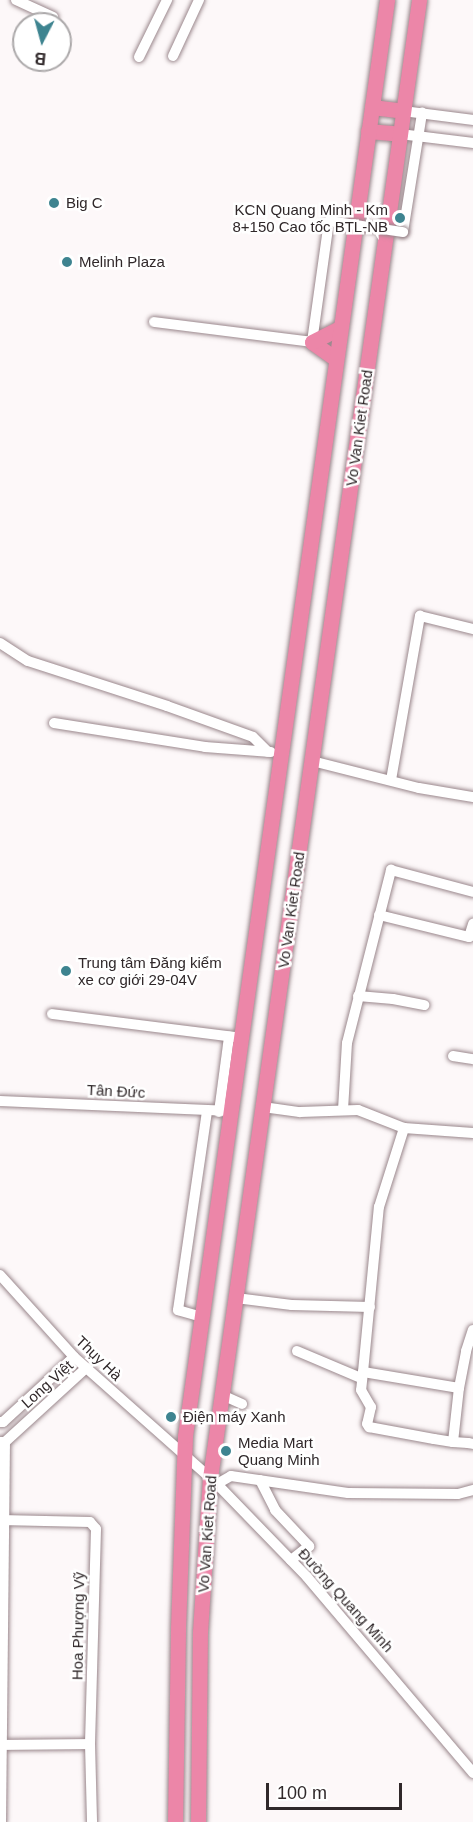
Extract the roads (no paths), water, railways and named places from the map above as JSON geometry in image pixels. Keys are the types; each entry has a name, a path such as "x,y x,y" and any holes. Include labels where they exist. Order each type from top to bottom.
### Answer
{"highway":[{"name":"Vo Van Kiet Road","path":"175,1822 178,1628 185,1457 225,1112 274,753 309,550 335,330 362,177 387,0"},
{"name":"Vo Van Kiet Road","path":"198,1822 200,1632 222,1395 419,0"},
{"path":"372,107 404,111"},
{"path":"368,131 400,134"},
{"path":"332,356 312,342 335,330"}],"street":[{"path":"15,0 42,12"},
{"path":"140,57 167,0"},
{"path":"173,56 199,0"},
{"path":"404,111 473,120"},
{"path":"153,322 312,342 329,221 404,232 422,113"},
{"path":"400,134 473,143"},
{"path":"391,780 420,616 473,629"},
{"path":"0,644 28,662 167,706 253,737 274,753"},
{"path":"54,723 205,747 274,753"},
{"path":"312,761 473,797"},
{"path":"343,1110 348,1043 391,870 473,892"},
{"path":"379,915 469,937 473,924"},
{"path":"358,996 424,1005"},
{"path":"52,1014 235,1038"},
{"path":"453,1056 473,1059"},
{"name":"Tân Đức","path":"0,1101 225,1112"},
{"path":"263,1107 300,1112 358,1110 404,1128 473,1133"},
{"path":"202,1317 178,1310 207,1111"},
{"path":"404,1128 379,1207 361,1390 371,1407 367,1424 473,1444"},
{"name":"Thụy Hà","path":"0,1275 74,1357 185,1457"},
{"path":"236,1299 292,1305 370,1307"},
{"path":"453,1442 459,1388 466,1351 473,1330"},
{"path":"297,1351 362,1375 459,1388"},
{"name":"Long Việt","path":"0,1422 74,1357"},
{"name":"Long Việt","path":"3,1442 86,1368"},
{"path":"222,1395 242,1404"},
{"path":"3,1442 1,1822 8,1822"},
{"name":"Đường Quang Minh","path":"185,1457 214,1481 291,1560 388,1670 473,1773"},
{"path":"214,1481 231,1476 348,1493 458,1494 473,1490"},
{"path":"260,1480 275,1510 309,1546 291,1560"},
{"name":"Hoa Phượng Vỹ","path":"2,1520 90,1522 96,1529 90,1744 92,1822"},
{"path":"1,1745 90,1744"}],"place":[{"name":"Big C","path":"54,203"},
{"name":"KCN Quang Minh - Km 8+150 Cao tốc BTL-NB","path":"400,218"},
{"name":"Melinh Plaza","path":"67,262"},
{"name":"Trung tâm Đăng kiểm xe cơ giới 29-04V","path":"66,971"},
{"name":"Điện máy Xanh","path":"171,1417"},
{"name":"Media Mart Quang Minh","path":"226,1451"}]}
